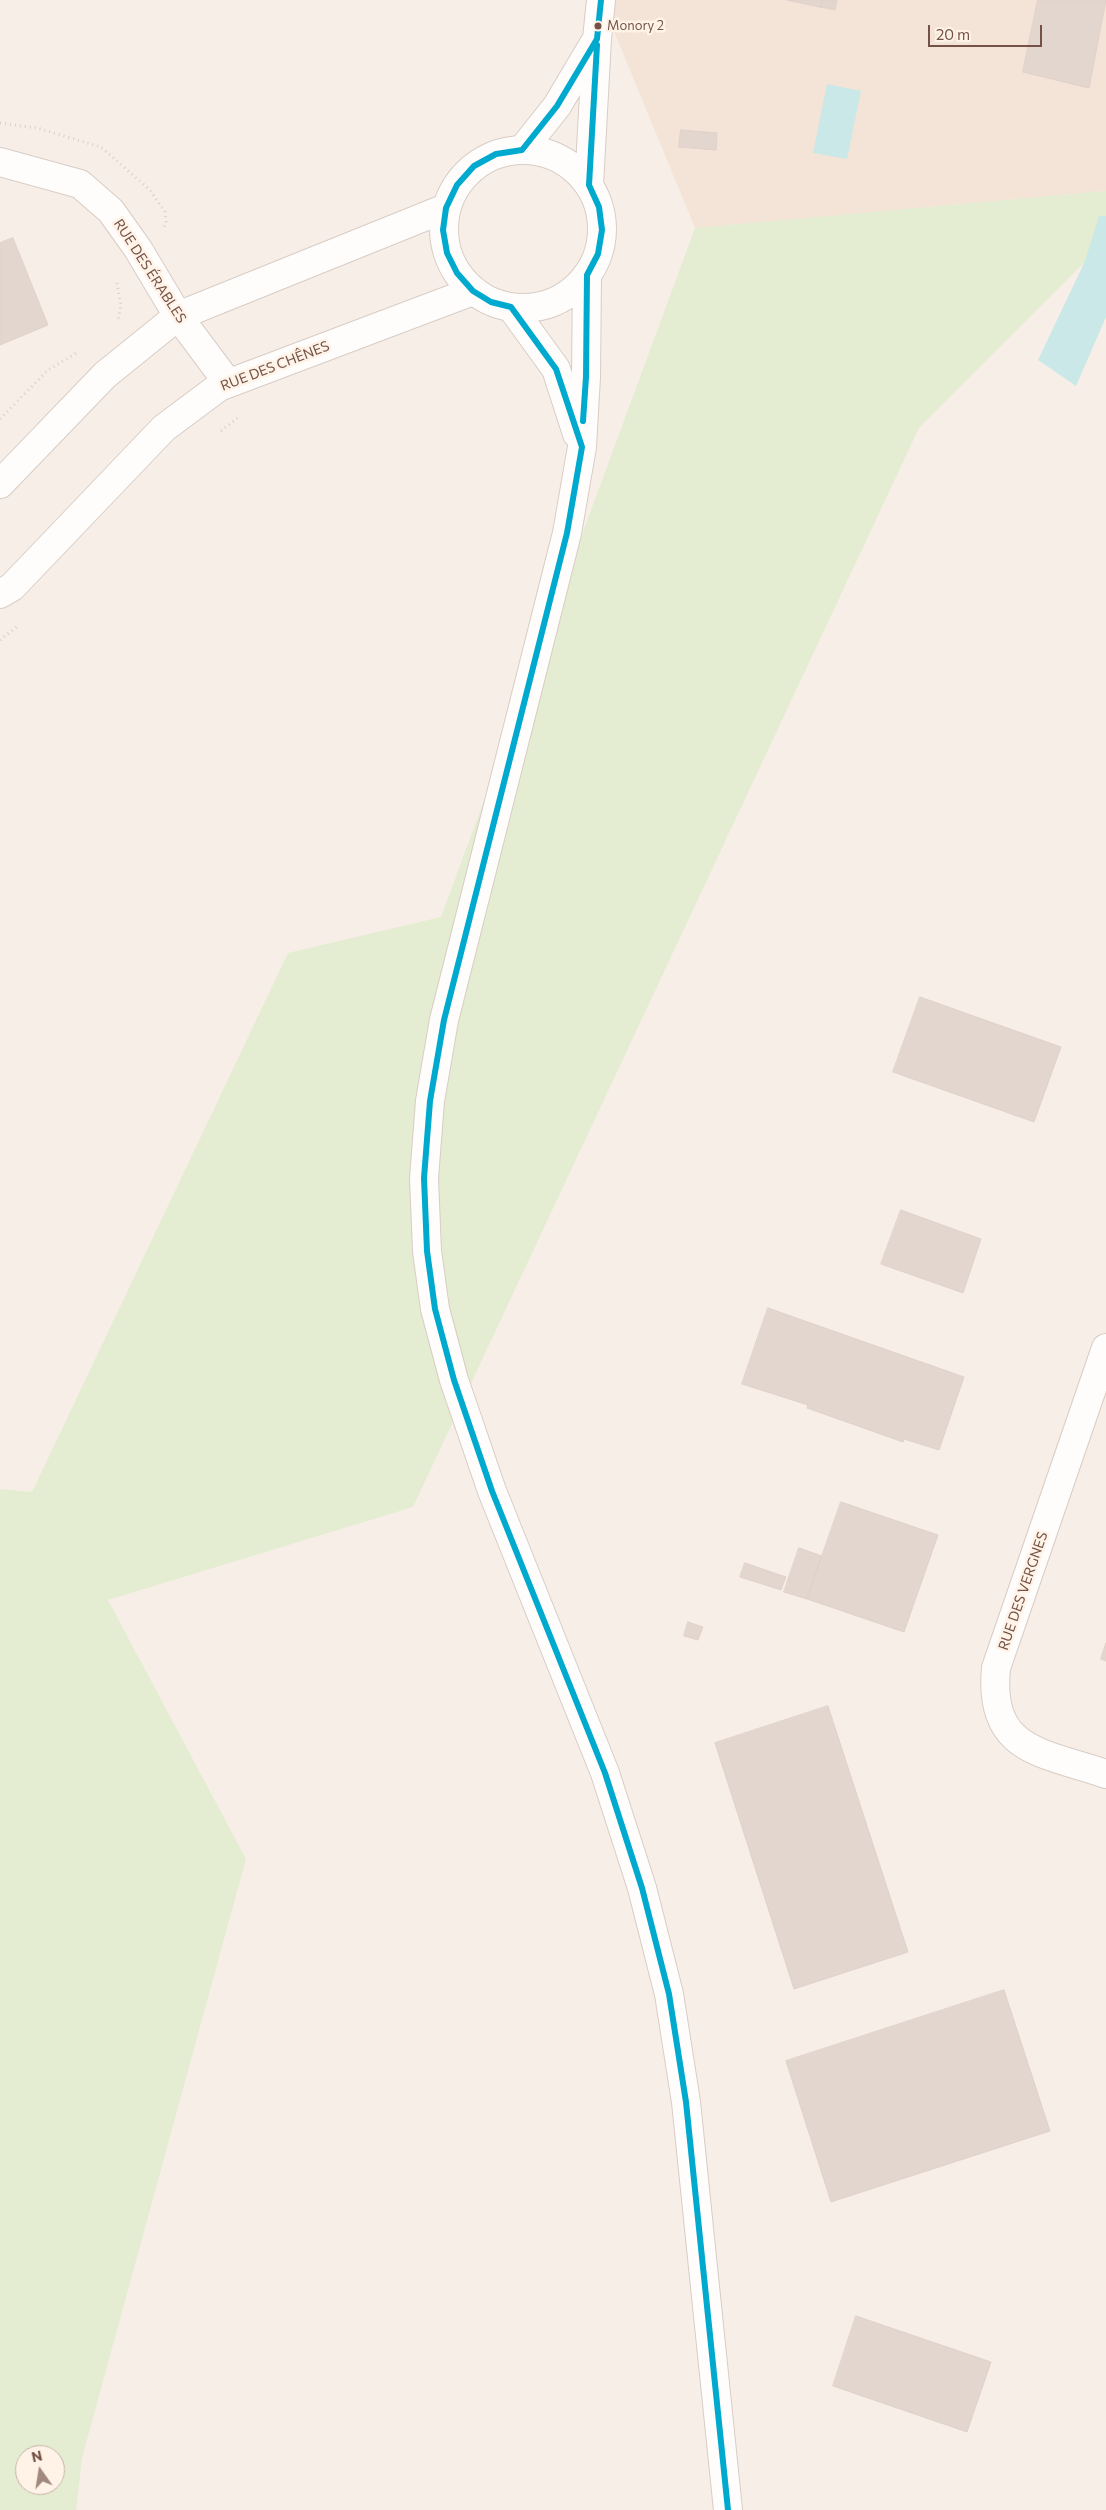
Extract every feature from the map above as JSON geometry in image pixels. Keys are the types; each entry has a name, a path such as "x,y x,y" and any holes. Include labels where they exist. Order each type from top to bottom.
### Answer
{"street":[{"path":"589,185 601,0"},
{"path":"522,150 557,106 597,39"},
{"path":"522,150 548,153 571,166 589,185 599,207 602,230 598,254 587,275 572,290 553,301 533,308 511,307 491,302 473,291 457,273 447,253 443,230 446,208 456,185 474,166 496,154 522,150"},
{"name":"RUE DES ÉRABLES","path":"0,162 80,184 111,210 138,249 178,316 228,383"},
{"path":"0,484 106,376 178,316 446,208"},
{"path":"587,275 586,377 582,448 567,533 444,1020 430,1101 424,1178 427,1252 435,1309 454,1380 492,1491 605,1773 642,1888 669,1994 686,2102 728,2510"},
{"name":"RUE DES CHÊNES","path":"0,594 12,588 164,428 218,386 473,291"},
{"path":"511,307 556,369 582,448"},
{"name":"RUE DES VERGNES","path":"1106,1348 996,1668 994,1692 998,1714 1010,1734 1030,1748 1106,1774"}],"path":[{"path":"116,278 121,305 117,329"},
{"path":"0,419 48,370 67,356 84,349"}],"shaded area":[{"path":"601,0 1106,0 1106,191 695,228"}],"green space":[{"path":"1106,191 1106,241 919,428 413,1507 108,1600 246,1859 82,2458 76,2510 0,2510 0,1489 32,1492 288,953 441,917 695,228"}],"water":[{"path":"827,84 861,91 847,159 813,153"},
{"path":"1099,216 1106,216 1106,317 1076,386 1038,360 1085,261"}],"building":[{"path":"787,0 823,0 821,7"},
{"path":"823,0 837,0 835,10 821,7"},
{"path":"1038,0 1106,0 1089,88 1023,72"},
{"path":"681,130 717,133 716,150 679,147"},
{"path":"13,238 48,325 0,345 0,243"},
{"path":"920,997 1061,1047 1034,1122 893,1072"},
{"path":"901,1210 981,1239 963,1293 881,1264"},
{"path":"768,1308 964,1377 939,1450 904,1439 903,1442 807,1408 808,1405 742,1384"},
{"path":"841,1502 938,1535 904,1632 807,1599"},
{"path":"799,1548 822,1556 807,1599 784,1592"},
{"path":"745,1563 786,1577 781,1590 740,1577"},
{"path":"688,1622 703,1627 698,1640 684,1636"},
{"path":"1106,1643 1106,1661 1101,1659"},
{"path":"828,1706 908,1952 794,1989 715,1743"},
{"path":"1004,1990 1050,2131 831,2202 786,2061"},
{"path":"856,2316 991,2362 967,2432 833,2386"}],"transit line":[{"path":"601,0 597,39 557,106 522,150 496,154 474,166 457,185 446,208 443,230 447,253 457,273 473,291 491,302 511,307 556,369 582,447 567,533 444,1020 430,1101 424,1178 427,1251 435,1309 454,1380 492,1491 605,1773 642,1888 669,1994 686,2102 728,2510"},
{"path":"583,421 586,377 587,275 598,254 602,230 599,207 589,185 597,45"}],"place":[{"name":"Monory 2","path":"598,26"}]}
